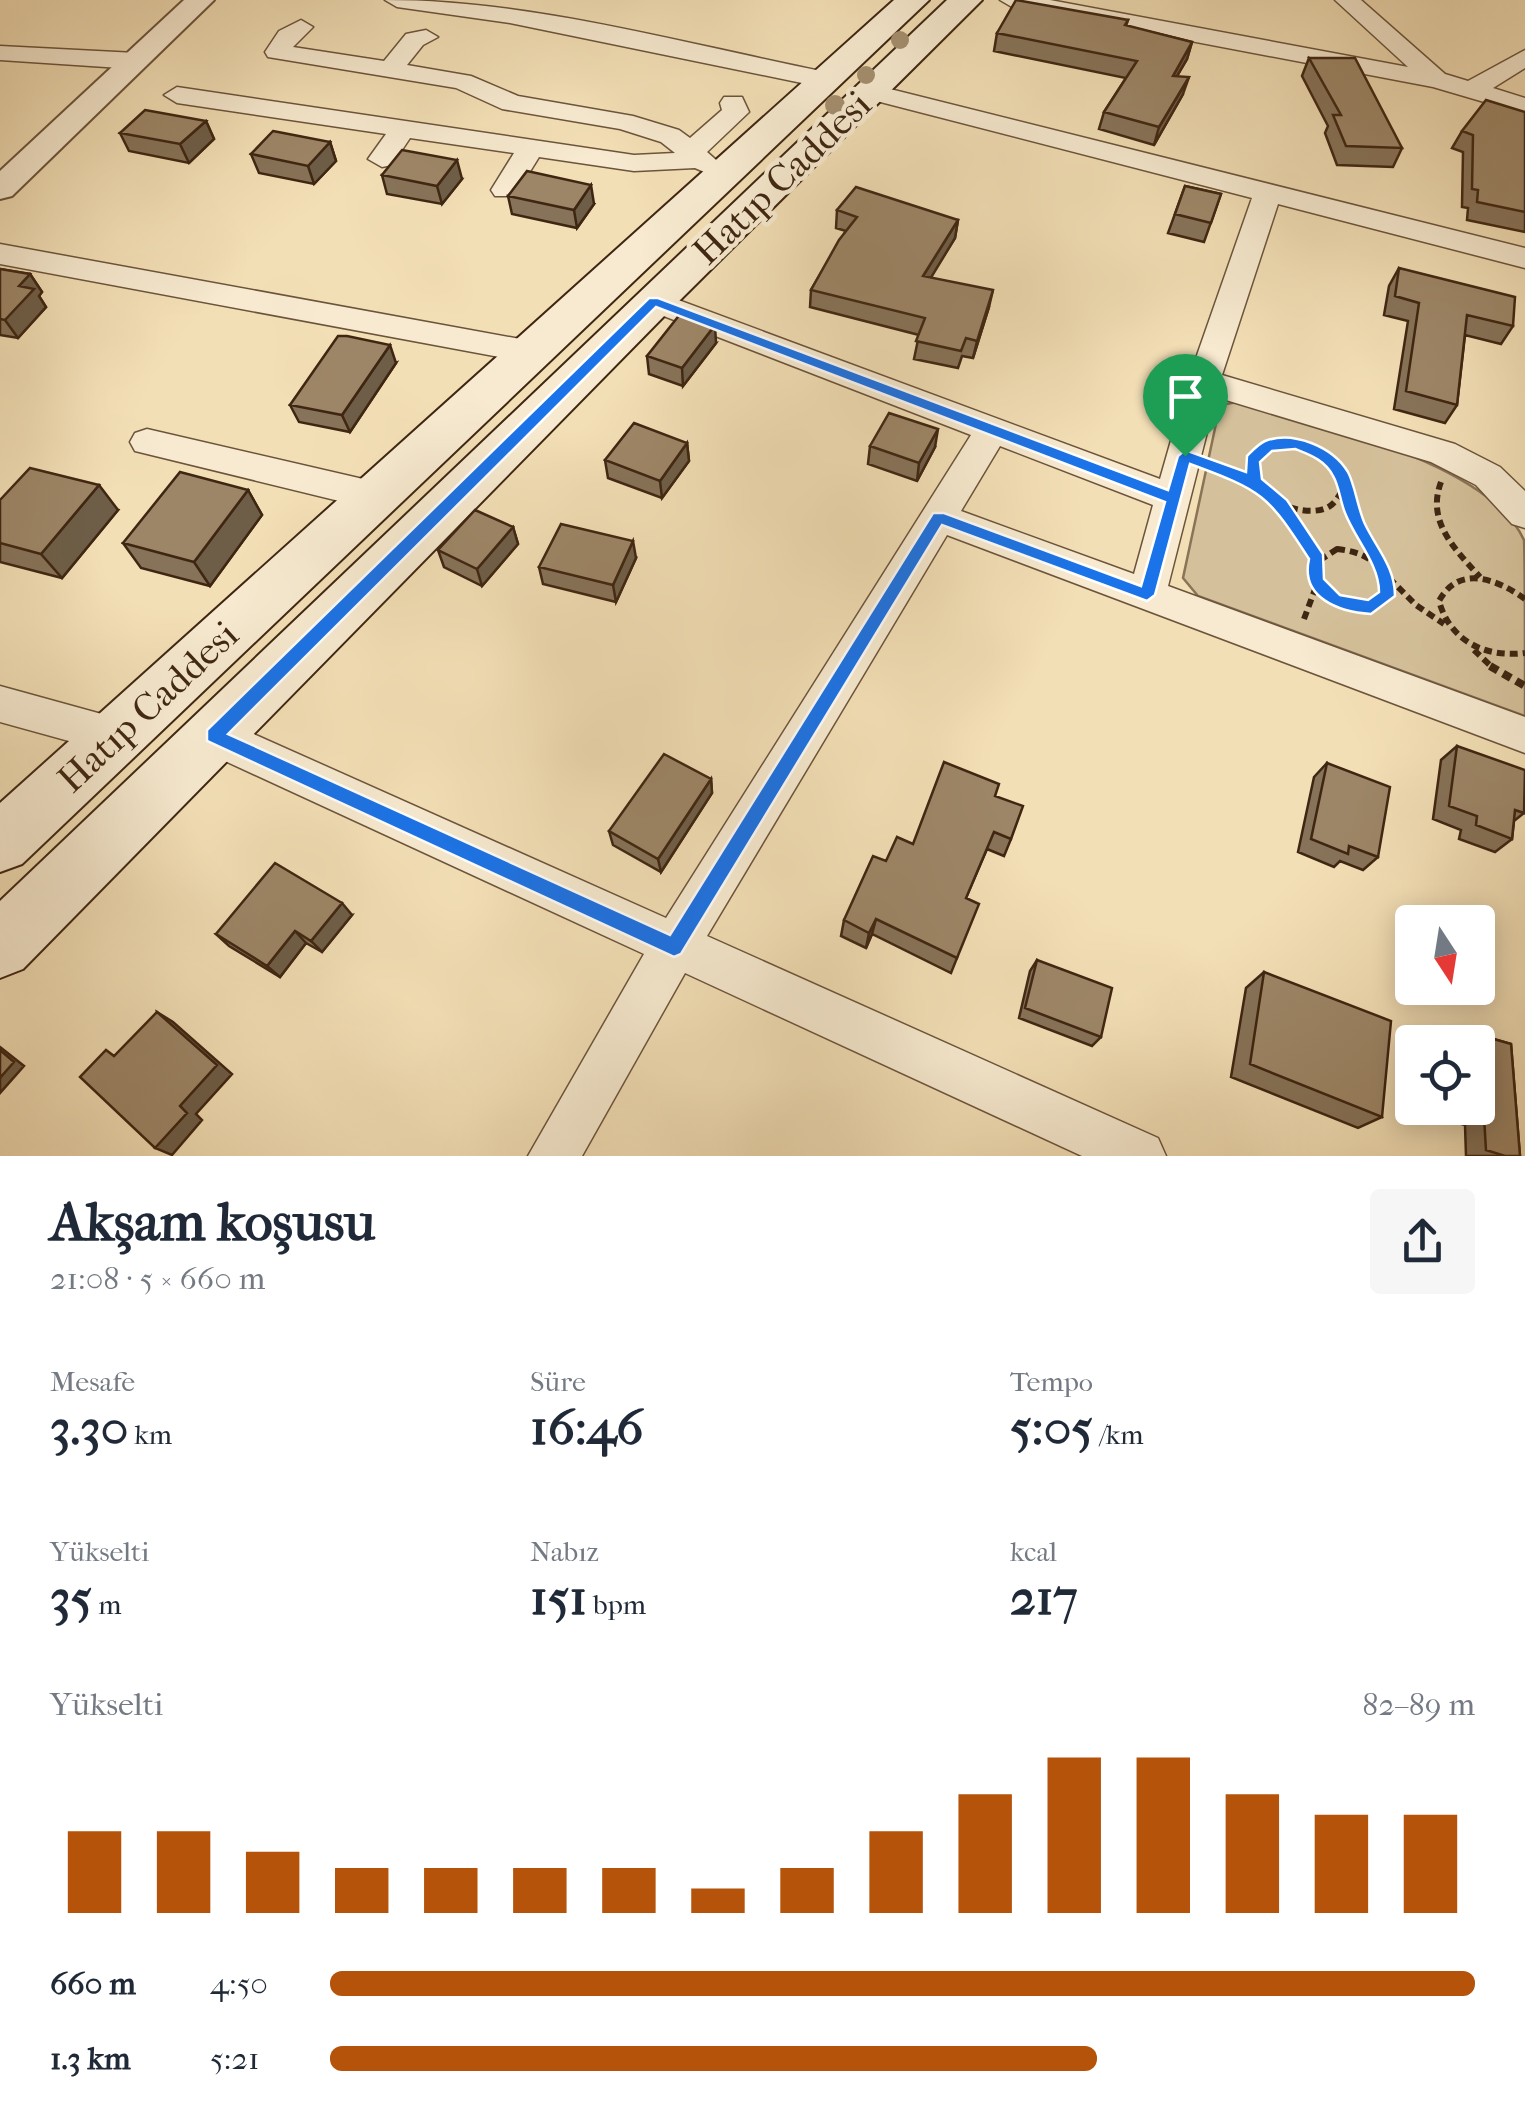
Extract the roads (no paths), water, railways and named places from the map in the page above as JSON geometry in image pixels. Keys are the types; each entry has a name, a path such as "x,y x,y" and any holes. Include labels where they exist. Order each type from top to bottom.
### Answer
{"main road":[{"name":"Hatıp Caddesi","path":"0,946 654,301 848,86 913,0"},
{"name":"Hatıp Caddesi","path":"0,844 531,352 705,162 848,86 966,0"}],"street":[{"path":"0,189 200,0"},
{"path":"397,0 510,16 848,86 1267,196 1525,258"},
{"path":"1012,0 1436,80 1525,106"},
{"path":"1347,0 1436,80"},
{"path":"301,27 288,36 277,52 462,80 510,104 624,122 670,136 705,162"},
{"path":"390,70 415,39 426,37"},
{"path":"0,53 136,61"},
{"path":"1472,90 1525,58"},
{"path":"176,95 634,163 705,162"},
{"path":"187,124 209,100"},
{"path":"705,162 736,112 733,103"},
{"path":"305,144 336,118"},
{"path":"382,159 404,128"},
{"path":"505,190 532,147"},
{"path":"1147,595 1204,381 1267,196"},
{"path":"0,254 531,352"},
{"path":"654,301 1174,499"},
{"path":"1204,381 1454,459 1488,476 1525,514"},
{"path":"554,1156 674,947 992,430"},
{"path":"147,442 376,496"},
{"path":"938,517 1525,735"},
{"path":"0,704 116,736"},
{"path":"214,736 1140,1156"}]}
